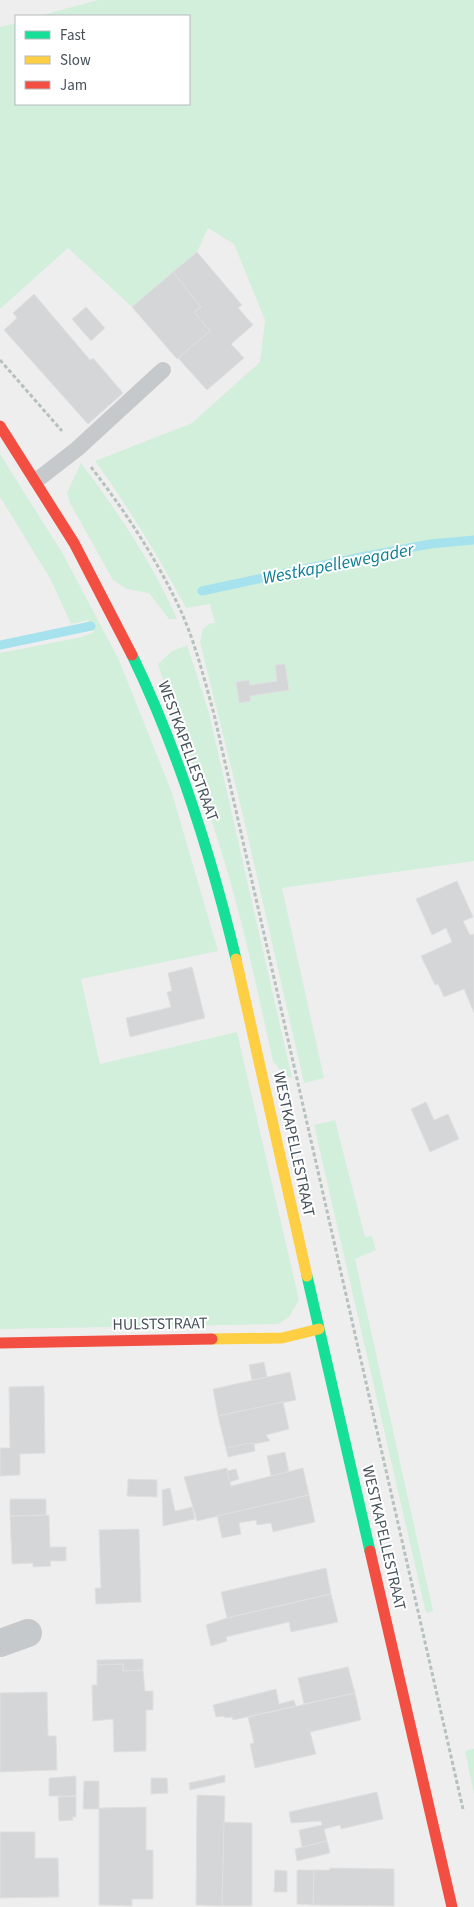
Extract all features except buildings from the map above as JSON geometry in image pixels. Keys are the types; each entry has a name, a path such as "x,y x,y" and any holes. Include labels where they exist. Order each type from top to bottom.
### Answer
{"street":[{"name":"WESTKAPELLESTRAAT","path":"0,426 37,480 115,617 173,752 203,840 247,1006 452,1907"},
{"name":"HULSTSTRAAT","path":"0,1342 282,1338 319,1329"},
{"path":"0,1643 28,1633"}],"lane":[{"path":"37,480 77,448 163,370"}],"green space":[{"path":"98,0 474,0 474,861 282,888 324,1078 304,1083 242,811 200,642 203,629 211,623 215,623 210,604 186,608 143,533 95,461 192,423 260,362 265,320 234,244 208,228 197,252 132,307 68,248 0,309 0,27 15,23 15,105 190,105 190,15 43,15"},
{"path":"0,454 63,554 119,660 172,793 218,951 81,979 100,1064 237,1032 299,1300 289,1317 278,1324 0,1329 0,653 82,637 94,632 88,620 71,624 51,580 0,497"},
{"path":"81,463 134,538 157,577 177,619 169,619 149,593 127,589 113,580 70,503 67,493"},
{"path":"187,645 209,713 292,1078 285,1076 273,1061 249,953 228,873 158,664 172,651"},
{"path":"335,1120 365,1237 372,1236 376,1250 355,1259 433,1611 426,1613 314,1125"},
{"path":"474,1749 474,1794 465,1751"}],"waterway":[{"name":"Westkapellewegader","path":"202,591 430,544 474,540"},
{"name":"Westkapellewegader","path":"0,645 91,626"}],"traffic: fast":[{"path":"132,655 165,729 179,766 216,881 236,959"},
{"path":"307,1276 370,1551"}],"traffic: slow":[{"path":"236,959 307,1276"},
{"path":"212,1339 282,1338 319,1329"}],"traffic: jam":[{"path":"0,426 74,543 132,655"},
{"path":"0,1343 212,1339"},
{"path":"370,1551 452,1907"}]}
